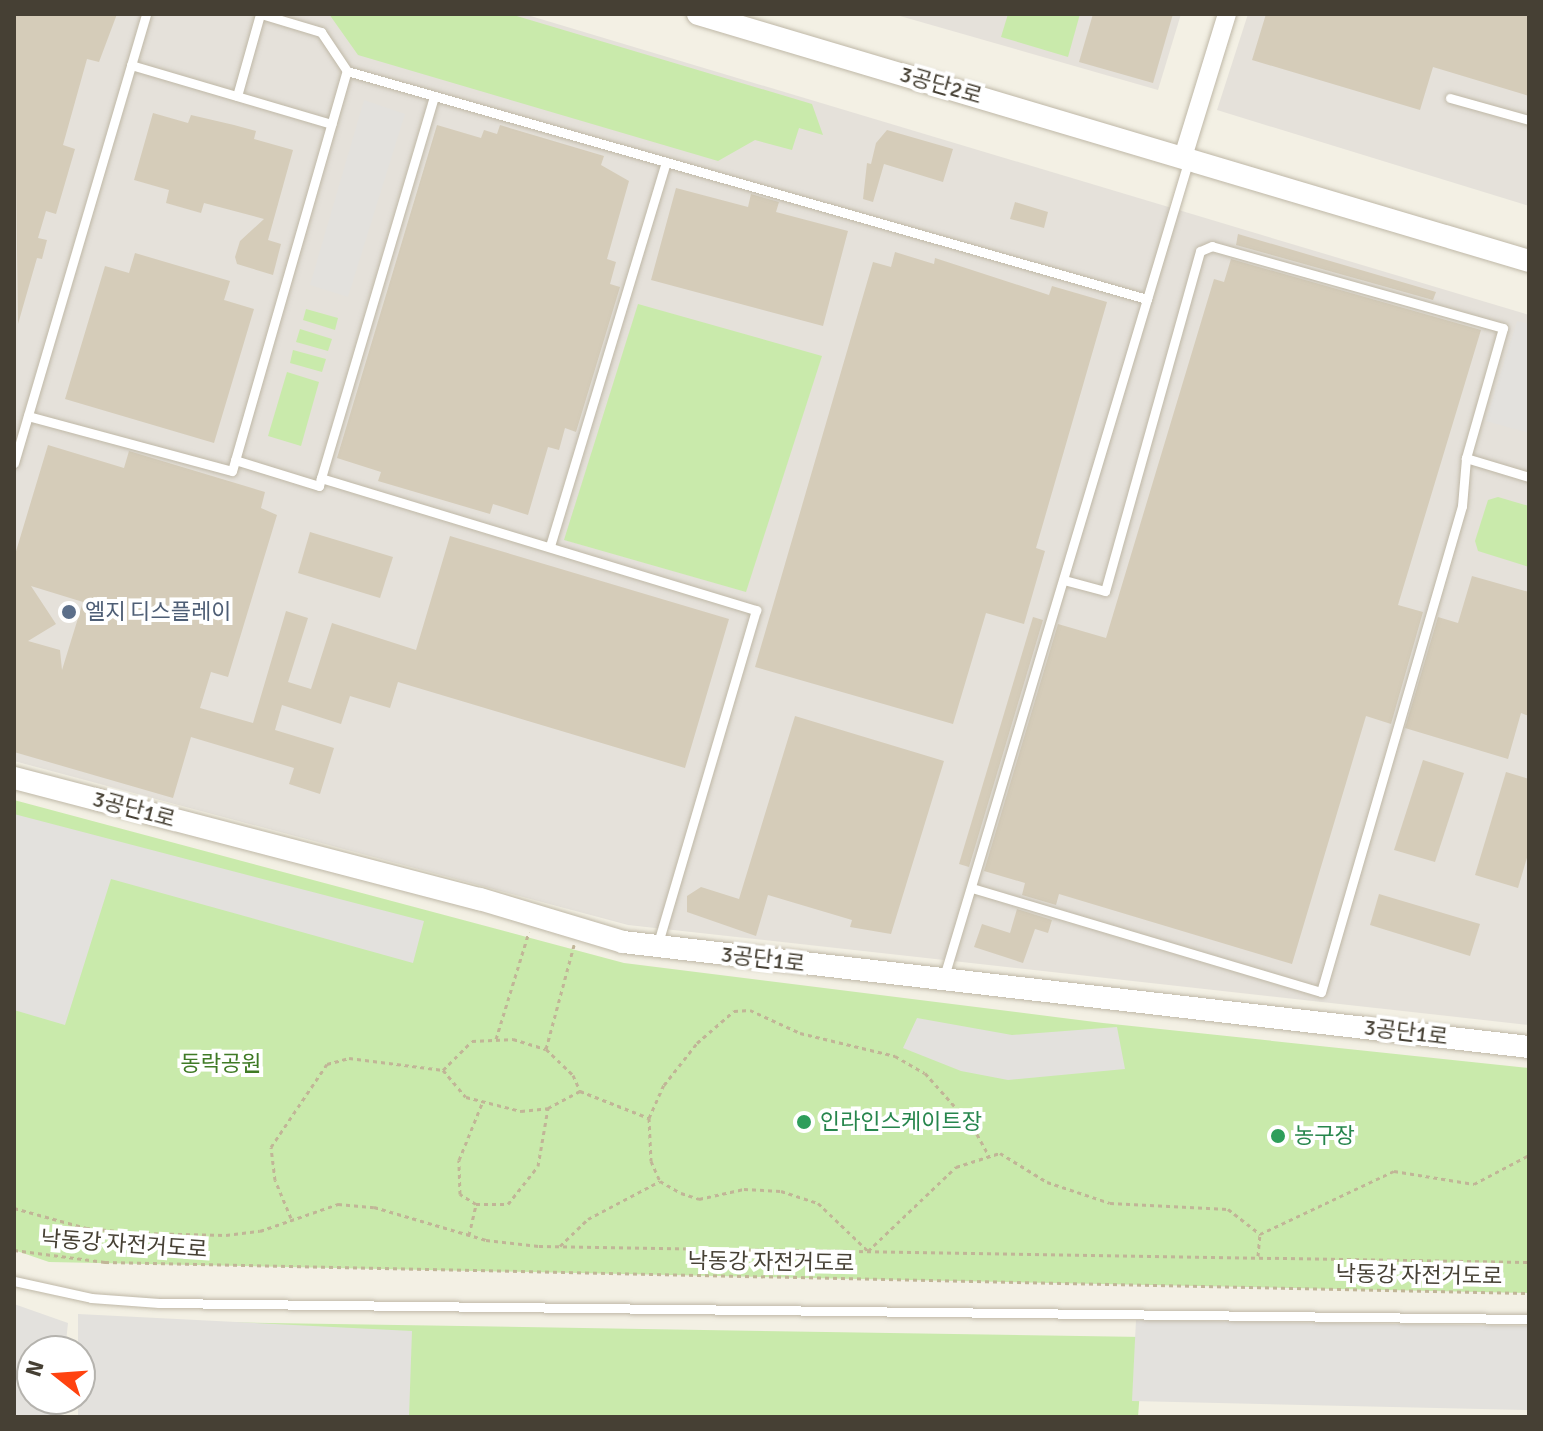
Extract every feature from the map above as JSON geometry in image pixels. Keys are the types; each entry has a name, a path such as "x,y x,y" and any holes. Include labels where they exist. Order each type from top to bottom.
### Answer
{"street":[{"name":"3공단2로","path":"698,14 1529,261"},
{"path":"1186,158 1227,14"},
{"name":"3공단1로","path":"14,778 579,929 657,947 1529,1047"}],"lane":[{"path":"14,463 146,14"},
{"path":"237,96 261,14 321,32 347,71 1147,299"},
{"path":"131,65 331,124"},
{"path":"28,416 232,471 347,71"},
{"path":"235,460 319,486 434,96"},
{"path":"1450,98 1529,120"},
{"path":"943,980 1064,580 1186,158"},
{"path":"550,546 666,162"},
{"path":"972,888 1321,992 1462,506 1466,458 1503,328 1212,246 1200,251 1105,591 1064,580"},
{"path":"1466,458 1529,477"},
{"path":"321,478 756,610 657,947"},
{"path":"14,1281 91,1298 159,1303 1529,1319"}],"path":[{"path":"496,1039 534,915"},
{"path":"546,1049 579,929"},
{"path":"868,1251 818,1203 781,1191 744,1189 699,1199 660,1181 651,1161 649,1118 664,1085 697,1043 734,1011 750,1010 800,1033 895,1056 925,1073 973,1127 989,1156"},
{"path":"443,1070 472,1041 513,1039 546,1049 573,1075 580,1091 649,1118"},
{"path":"291,1218 275,1180 271,1147 327,1064 349,1058 443,1070 466,1097 521,1111 548,1108 580,1091"},
{"path":"483,1101 459,1160 460,1194 476,1204 508,1204 538,1166 548,1108"},
{"path":"868,1251 956,1167 1000,1153 1047,1182 1110,1203 1228,1209 1260,1234"},
{"path":"1260,1234 1394,1171 1474,1184 1529,1155"},
{"path":"559,1247 588,1219 660,1181"},
{"path":"14,1208 86,1228 138,1233 226,1235 260,1231 338,1204 374,1207 469,1236 559,1247 1529,1262"},
{"path":"469,1236 476,1204"},
{"path":"1258,1256 1260,1234"},
{"name":"낙동강 자전거도로","path":"14,1250 55,1259 167,1264 1529,1293"}],"shaded area":[{"path":"14,14 524,14 1529,315 1529,1025 628,925 14,761"},
{"path":"893,14 1181,14 1158,90"},
{"path":"1248,14 1529,14 1529,206 1217,110"},
{"path":"364,100 405,114 348,297 310,285"},
{"path":"1517,321 1529,324 1529,433 1486,421"},
{"path":"14,814 424,921 413,963 111,879 65,1025 14,1010"},
{"path":"917,1018 1012,1035 1117,1027 1125,1069 1008,1080 961,1071 903,1048"},
{"path":"14,1304 68,1323 67,1335 16,1335 16,1415 60,1417 14,1417"},
{"path":"78,1314 412,1331 409,1417 78,1417 96,1415 96,1335 78,1335"},
{"path":"1136,1320 1529,1326 1529,1410 1132,1401"}],"green space":[{"path":"329,14 510,14 812,104 823,135 799,128 792,150 755,140 718,161 358,55"},
{"path":"1008,14 1080,14 1068,57 1001,37"},
{"path":"638,304 822,356 746,592 564,540"},
{"path":"306,309 338,318 335,330 303,320"},
{"path":"300,329 332,339 328,351 296,342"},
{"path":"293,350 326,359 322,372 290,363"},
{"path":"287,372 319,382 301,446 268,436"},
{"path":"1498,497 1529,506 1529,567 1478,551 1475,541 1488,500"},
{"name":"동락공원","path":"14,800 624,963 1103,1023 1529,1068 1529,1293 49,1262 14,1250"},
{"path":"82,1320 1144,1337 1138,1417 78,1417 96,1415 96,1335 81,1335"}],"building":[{"path":"14,14 117,14 99,62 87,59 63,145 75,149 56,214 46,211 38,238 47,240 42,259 37,258 18,324"},
{"path":"1093,14 1173,14 1153,83 1079,62"},
{"path":"1266,14 1529,14 1529,96 1433,67 1420,110 1252,60"},
{"path":"153,113 188,123 191,115 234,125 256,131 254,139 293,150 268,240 281,244 273,275 237,264 235,257 240,241 264,219 204,203 201,213 166,203 169,190 134,180"},
{"path":"437,125 481,138 484,130 497,134 500,125 604,156 601,165 629,181 607,259 616,262 610,284 620,287 576,432 565,428 559,450 548,447 528,515 493,504 490,514 378,481 381,472 337,458"},
{"path":"887,130 953,149 943,182 884,164 873,202 863,199 867,163 871,164 876,143"},
{"path":"676,188 748,207 751,194 779,202 776,212 848,231 823,326 651,280"},
{"path":"1015,202 1048,212 1044,228 1010,219"},
{"path":"1238,234 1436,292 1433,300 1236,245"},
{"path":"895,252 934,264 935,258 1049,295 1052,286 1107,302 1036,548 1045,551 1024,624 986,613 953,724 755,667 873,262 891,267"},
{"path":"135,253 230,281 224,300 254,309 214,443 65,399 105,266 129,273"},
{"path":"1231,259 1481,330 1398,605 1423,612 1391,724 1366,716 1292,964 1059,894 1056,905 1022,895 1025,883 984,871 1058,624 1106,638 1214,279 1224,282"},
{"path":"48,445 124,468 129,451 265,492 261,508 277,515 228,677 211,672 200,708 253,723 286,611 308,618 288,682 311,689 332,623 416,650 450,536 729,619 685,768 398,682 390,708 350,696 341,724 282,705 275,730 334,748 320,794 289,784 294,768 191,737 173,798 14,752 14,558","holes":["31,586 83,602 62,670 60,650 28,641 56,624"]},
{"path":"310,532 393,557 380,598 298,573"},
{"path":"1472,576 1529,592 1529,716 1521,713 1508,759 1405,728 1438,617 1458,623"},
{"path":"1033,617 1043,620 969,867 959,864"},
{"path":"795,716 944,761 891,934 850,927 852,920 768,895 756,936 687,912 687,896 701,887 739,899"},
{"path":"1423,760 1464,773 1435,862 1394,850"},
{"path":"1506,772 1529,779 1529,851 1518,888 1475,875"},
{"path":"1379,894 1480,924 1470,956 1370,925"},
{"path":"1017,909 1052,920 1048,933 1035,929 1023,963 974,947 982,924 1010,933"}],"place":[{"name":"엘지 디스플레이","path":"69,612"},
{"name":"인라인스케이트장","path":"804,1122"},
{"name":"농구장","path":"1278,1136"}]}
